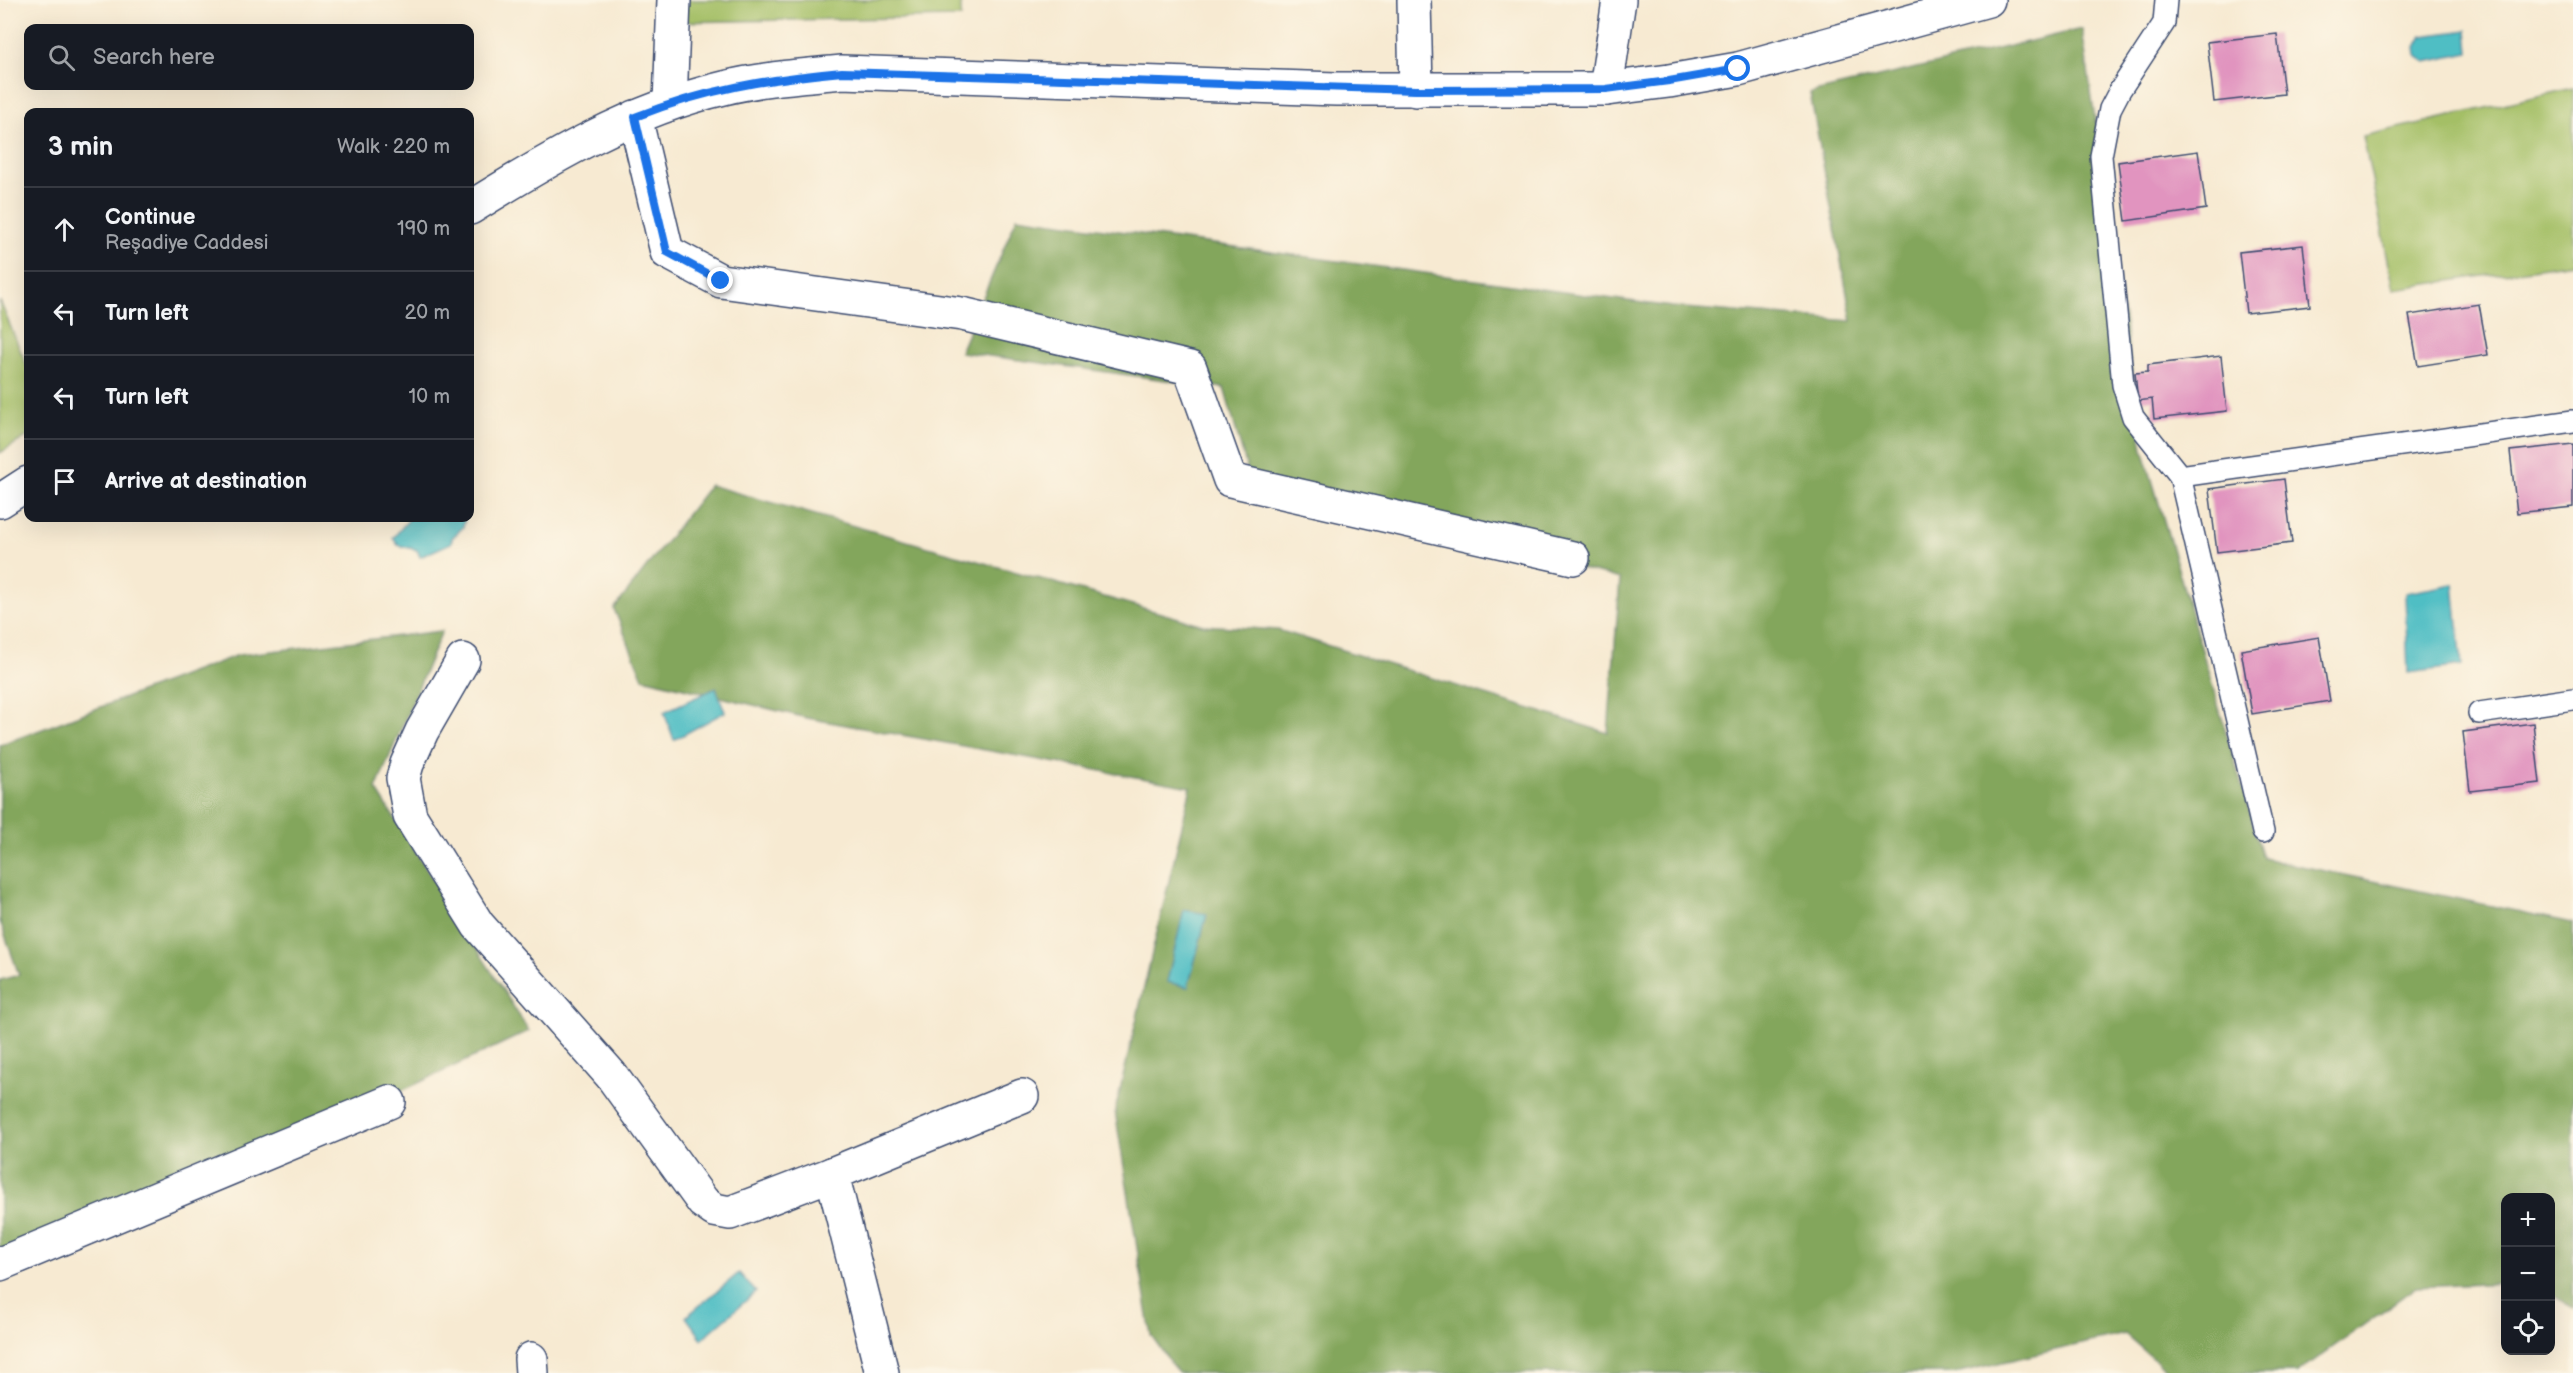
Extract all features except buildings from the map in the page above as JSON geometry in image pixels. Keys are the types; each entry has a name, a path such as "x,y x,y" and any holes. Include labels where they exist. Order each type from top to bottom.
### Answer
{"street":[{"path":"670,103 674,0"},
{"path":"1414,0 1416,90"},
{"path":"1606,89 1619,0"},
{"path":"474,206 544,162 635,117 670,103 736,86 779,78 842,72 1416,90 1606,89 1738,69 1988,0"},
{"path":"635,117 667,252 721,281 962,314 1190,368 1230,480 1574,558"},
{"path":"0,501 24,486"},
{"path":"462,660 422,731 403,778 410,816 478,925 611,1075 703,1202 714,1210 730,1214 1022,1096"},
{"path":"0,1264 388,1102"},
{"path":"832,1174 882,1373"}],"lane":[{"path":"2166,0 2164,22 2110,109 2101,156 2123,384 2133,417 2180,476 2263,832"},
{"path":"2180,476 2573,421"},
{"path":"2479,713 2573,699"}],"green space":[{"path":"672,0 961,0 961,17 673,22"},
{"path":"2082,29 2143,449 2263,858 2573,923 2573,1310 2555,1296 2555,1193 2501,1193 2501,1283 2416,1287 2297,1373 2170,1373 2125,1334 1955,1373 1178,1373 1151,1335 1115,1111 1191,787 807,718 643,678 614,609 710,485 1203,625 1278,630 1608,733 1620,579 1250,479 1224,388 960,352 1017,217 1672,307 1852,321 1810,93"},
{"path":"2573,88 2573,263 2394,289 2363,136"},
{"path":"0,301 24,359 24,438 0,453"},
{"path":"442,631 376,789 529,1031 0,1280 0,980 19,975 0,921 0,745 238,655"}],"water":[{"path":"2467,30 2469,53 2426,62 2417,56 2416,47 2422,36"},
{"path":"407,522 464,522 451,543 420,557 417,550 398,545 393,538"},
{"path":"2454,584 2462,666 2408,673 2405,593"},
{"path":"716,688 725,712 674,740 664,712"},
{"path":"1184,910 1207,914 1188,987 1167,982"},
{"path":"739,1273 756,1292 702,1339 686,1317"}],"route":[{"path":"721,281 667,252 635,117 670,103 725,87 779,78 842,72 1336,89 1606,89 1738,69"}]}
